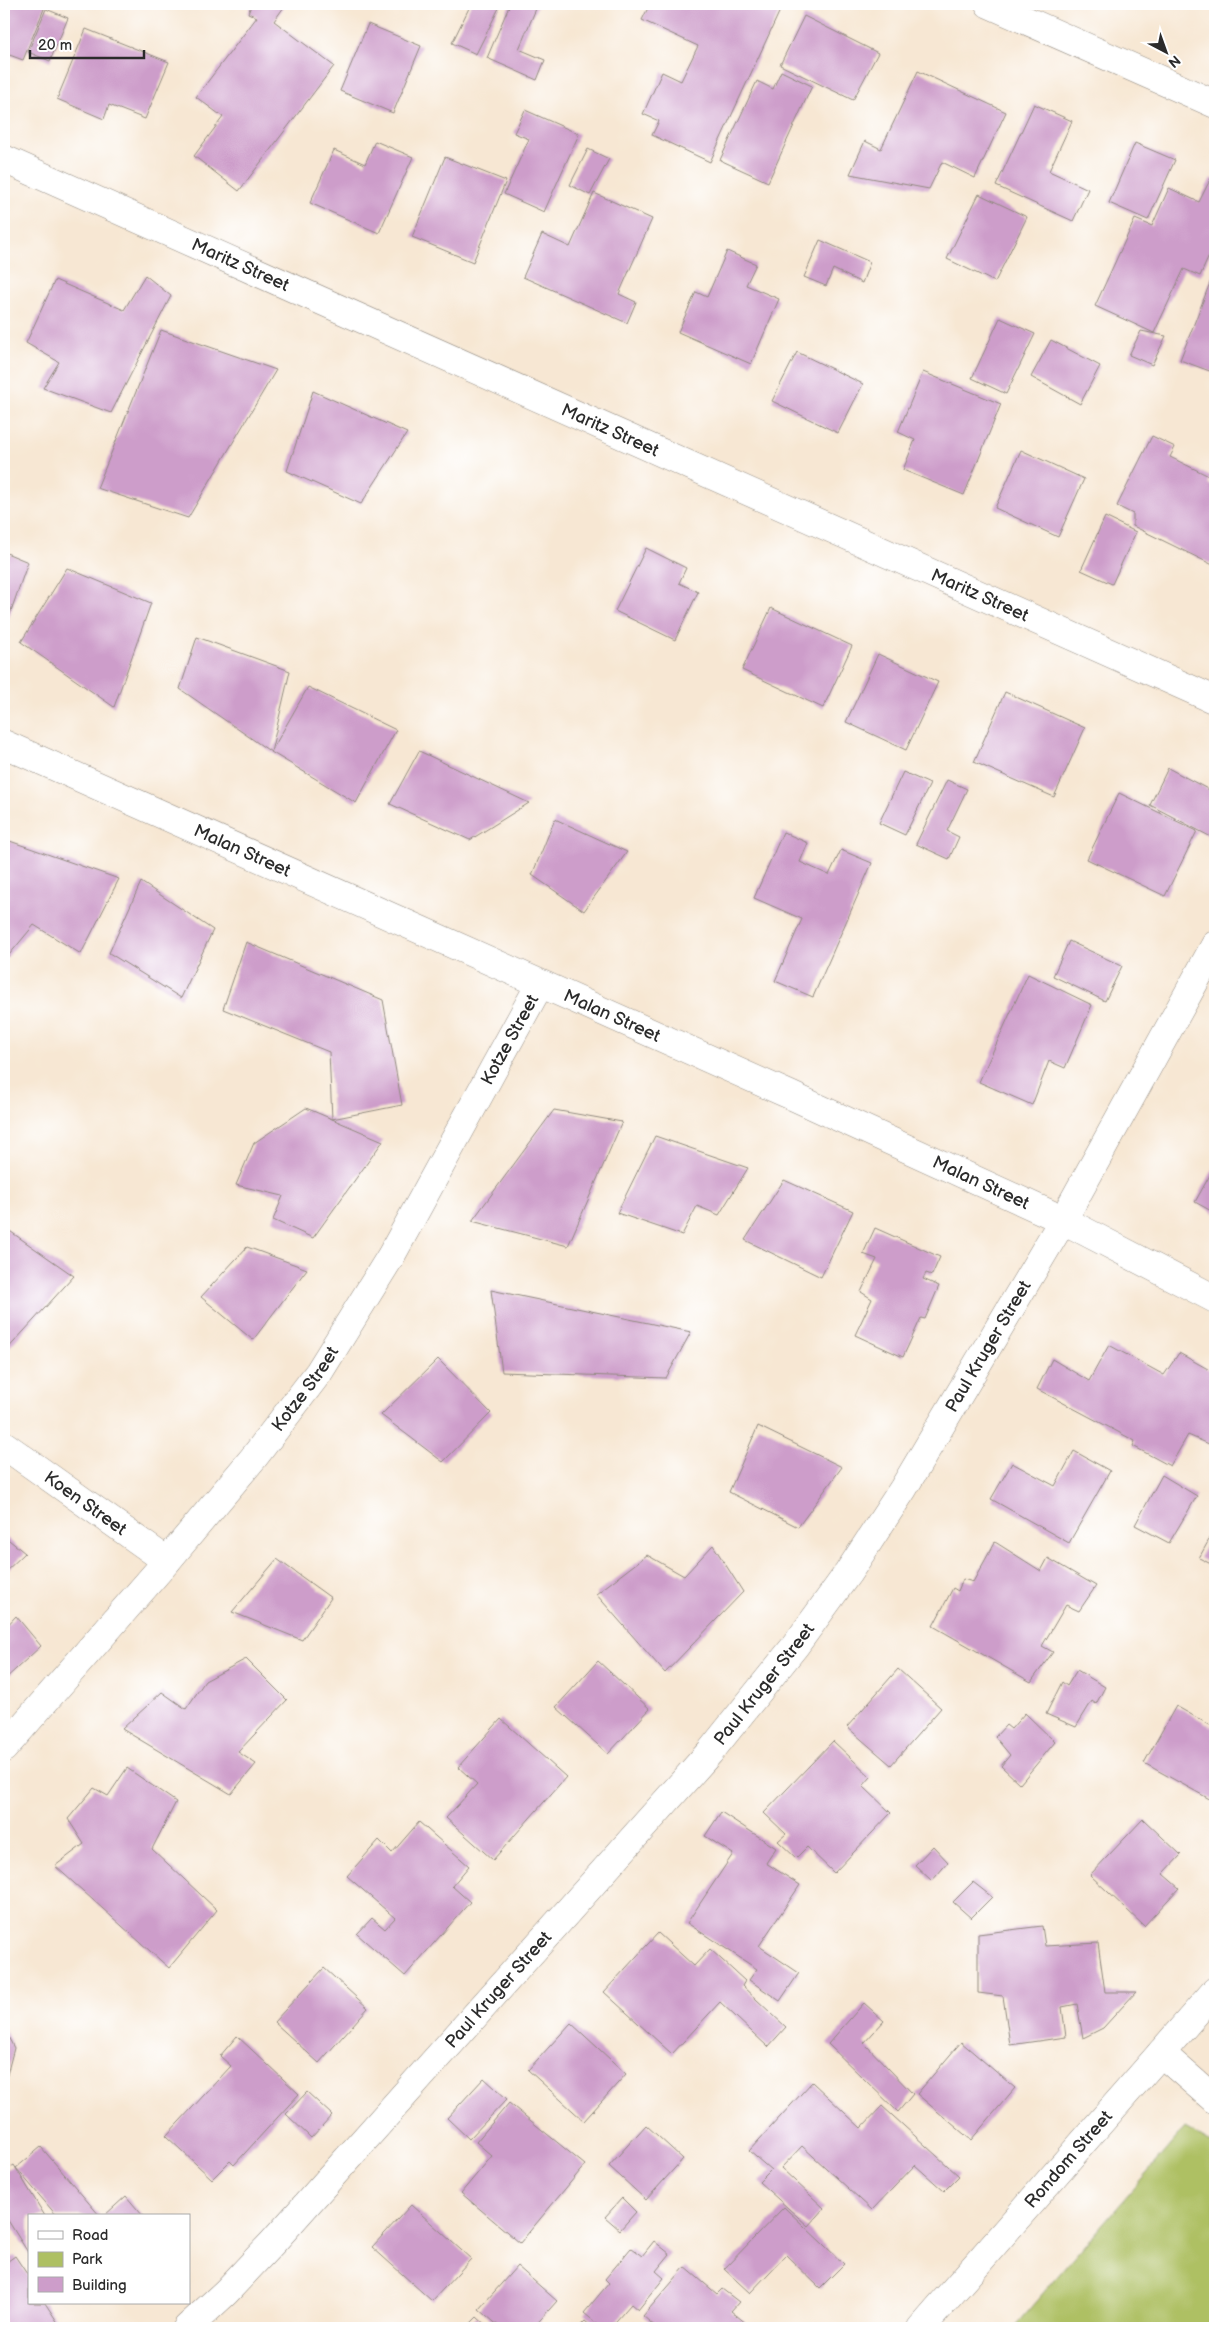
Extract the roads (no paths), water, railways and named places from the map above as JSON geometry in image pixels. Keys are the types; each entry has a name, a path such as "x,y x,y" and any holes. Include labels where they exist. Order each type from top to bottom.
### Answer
{"street":[{"path":"989,4 1215,104"},
{"name":"Maritz Street","path":"4,159 1215,700"},
{"name":"Malan Street","path":"4,744 790,1095 1063,1220 1215,1299"},
{"name":"Paul Kruger Street","path":"186,2328 226,2292 281,2234 710,1752 789,1653 848,1573 903,1489 1063,1220 1215,945"},
{"name":"Kotze Street","path":"4,1748 167,1561 255,1456 319,1372 391,1256 540,984"},
{"name":"Koen Street","path":"4,1445 167,1561"},
{"name":"Rondom Street","path":"921,2328 1215,1991"},
{"path":"1161,2053 1215,2100"}]}
